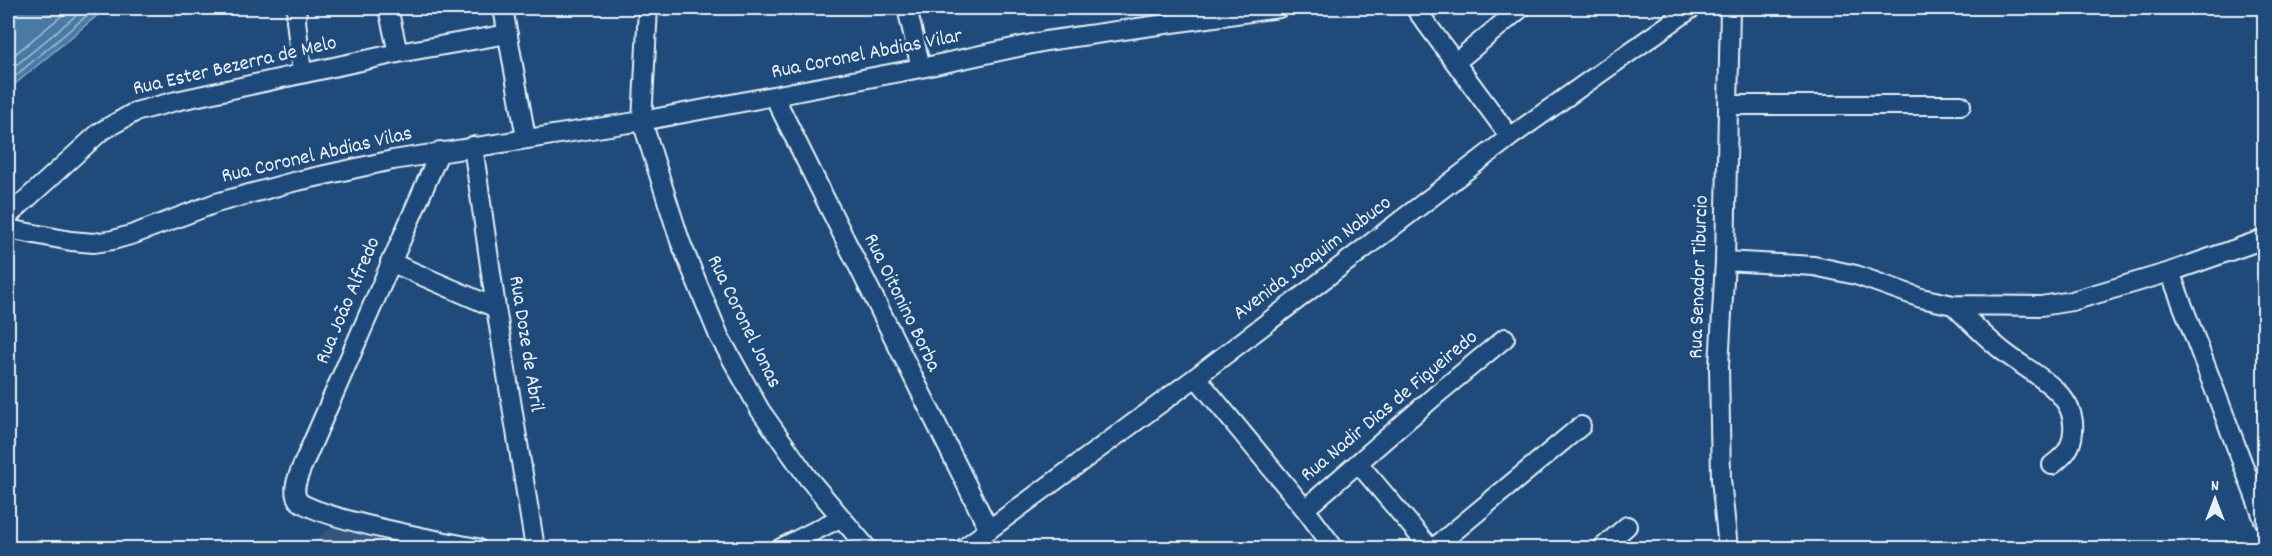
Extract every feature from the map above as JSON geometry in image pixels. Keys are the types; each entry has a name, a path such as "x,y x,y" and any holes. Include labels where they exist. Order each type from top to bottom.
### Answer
{"street":[{"path":"297,8 302,73"},
{"path":"388,8 398,53"},
{"path":"503,8 526,138"},
{"path":"642,121 648,8"},
{"path":"907,8 921,68"},
{"name":"Rua Coronel Abdias Vilar","path":"642,121 1046,42 1279,8"},
{"path":"1415,8 1510,136"},
{"path":"1456,62 1521,8"},
{"name":"Avenida Joaquim Nabuco","path":"964,549 1196,377 1510,136 1692,8"},
{"name":"Rua Senador Tiburcio","path":"1728,549 1720,479 1719,366 1725,261 1730,8"},
{"name":"Rua Ester Bezerra de Melo","path":"8,216 94,137 135,112 302,73 508,34"},
{"name":"Rua Oitonino Borba","path":"774,96 989,530"},
{"path":"1729,105 1961,105"},
{"name":"Rua Coronel Abdias Vilas","path":"8,229 71,241 94,243 113,240 216,203 358,167 440,151 642,121"},
{"name":"Rua Coronel Jonas","path":"642,121 680,241 719,336 760,410 808,478 867,549"},
{"name":"Rua Doze de Abril","path":"473,146 496,308 535,549"},
{"name":"Rua João Alfredo","path":"440,151 301,469 295,495 300,503 313,509 362,524 477,549"},
{"path":"1725,261 1814,266 1856,275 1921,298 1953,305 2041,306 2072,301 2170,272 2265,239"},
{"path":"390,262 496,308"},
{"path":"2170,272 2265,520"},
{"path":"1953,305 2002,351 2062,396 2072,414 2074,426 2072,442 2066,454 2052,465"},
{"name":"Rua Nadir Dias de Figueiredo","path":"1305,509 1505,338"},
{"path":"1196,377 1305,509 1334,549"},
{"path":"1358,463 1432,549 1581,426"},
{"path":"781,549 840,518"},
{"path":"1602,549 1627,526"}],"shaded area":[{"path":"352,512 508,548 304,548"}],"water":[{"path":"8,8 106,8 8,90"}]}
